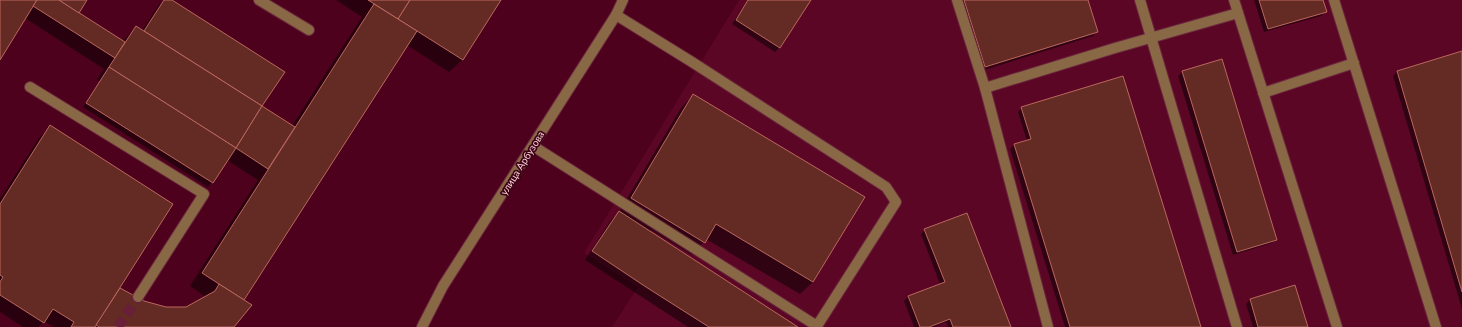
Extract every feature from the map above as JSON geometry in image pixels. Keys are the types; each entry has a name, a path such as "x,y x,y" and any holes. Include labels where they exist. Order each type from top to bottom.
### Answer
{"street":[{"path":"259,0 309,30"},
{"name":"улица Арбузова","path":"422,327 443,286 534,146 616,15 623,0"},
{"path":"957,0 985,88 1048,327"},
{"path":"1140,0 1237,327"},
{"path":"1234,0 1337,327"},
{"path":"1334,0 1436,327"},
{"path":"985,88 1115,48 1238,13"},
{"path":"534,146 817,326 896,202 886,187 616,15"},
{"path":"1263,93 1354,63"},
{"path":"30,87 204,194 138,297"}],"shaded area":[{"path":"739,0 1462,0 1462,327 612,327 638,287 584,253"}],"building":[{"path":"0,0 37,0 0,60"},
{"path":"37,0 59,0 125,42 115,58 33,6"},
{"path":"59,0 87,0 79,13"},
{"path":"164,0 172,0 285,72 262,106 144,31"},
{"path":"368,0 410,0 398,19"},
{"path":"410,0 501,0 463,60 398,19"},
{"path":"748,0 811,0 780,48 736,20"},
{"path":"964,0 1088,0 1098,32 985,67"},
{"path":"1259,0 1323,0 1327,12 1268,29"},
{"path":"374,4 417,31 244,300 202,273"},
{"path":"136,26 262,106 236,148 109,67"},
{"path":"1462,51 1462,292 1397,71"},
{"path":"1222,59 1277,240 1237,252 1182,71"},
{"path":"109,67 236,148 213,183 86,103"},
{"path":"1123,76 1201,327 1070,327 1014,144 1031,139 1021,107"},
{"path":"693,94 865,197 813,282 716,224 705,243 631,198"},
{"path":"262,106 295,127 268,169 236,148"},
{"path":"50,125 173,204 95,327 71,327 74,322 53,309 44,323 0,295 0,282 3,277 0,275 0,204"},
{"path":"619,211 798,327 709,327 646,287 592,251"},
{"path":"967,213 1011,327 953,327 950,319 929,327 920,327 908,296 945,282 924,229"},
{"path":"219,284 252,305 234,327 99,327 96,325 120,288 144,301 166,307 186,307 215,291"},
{"path":"1295,285 1308,327 1258,327 1250,299"}],"tunnel":[{"path":"118,327 138,297"}]}
